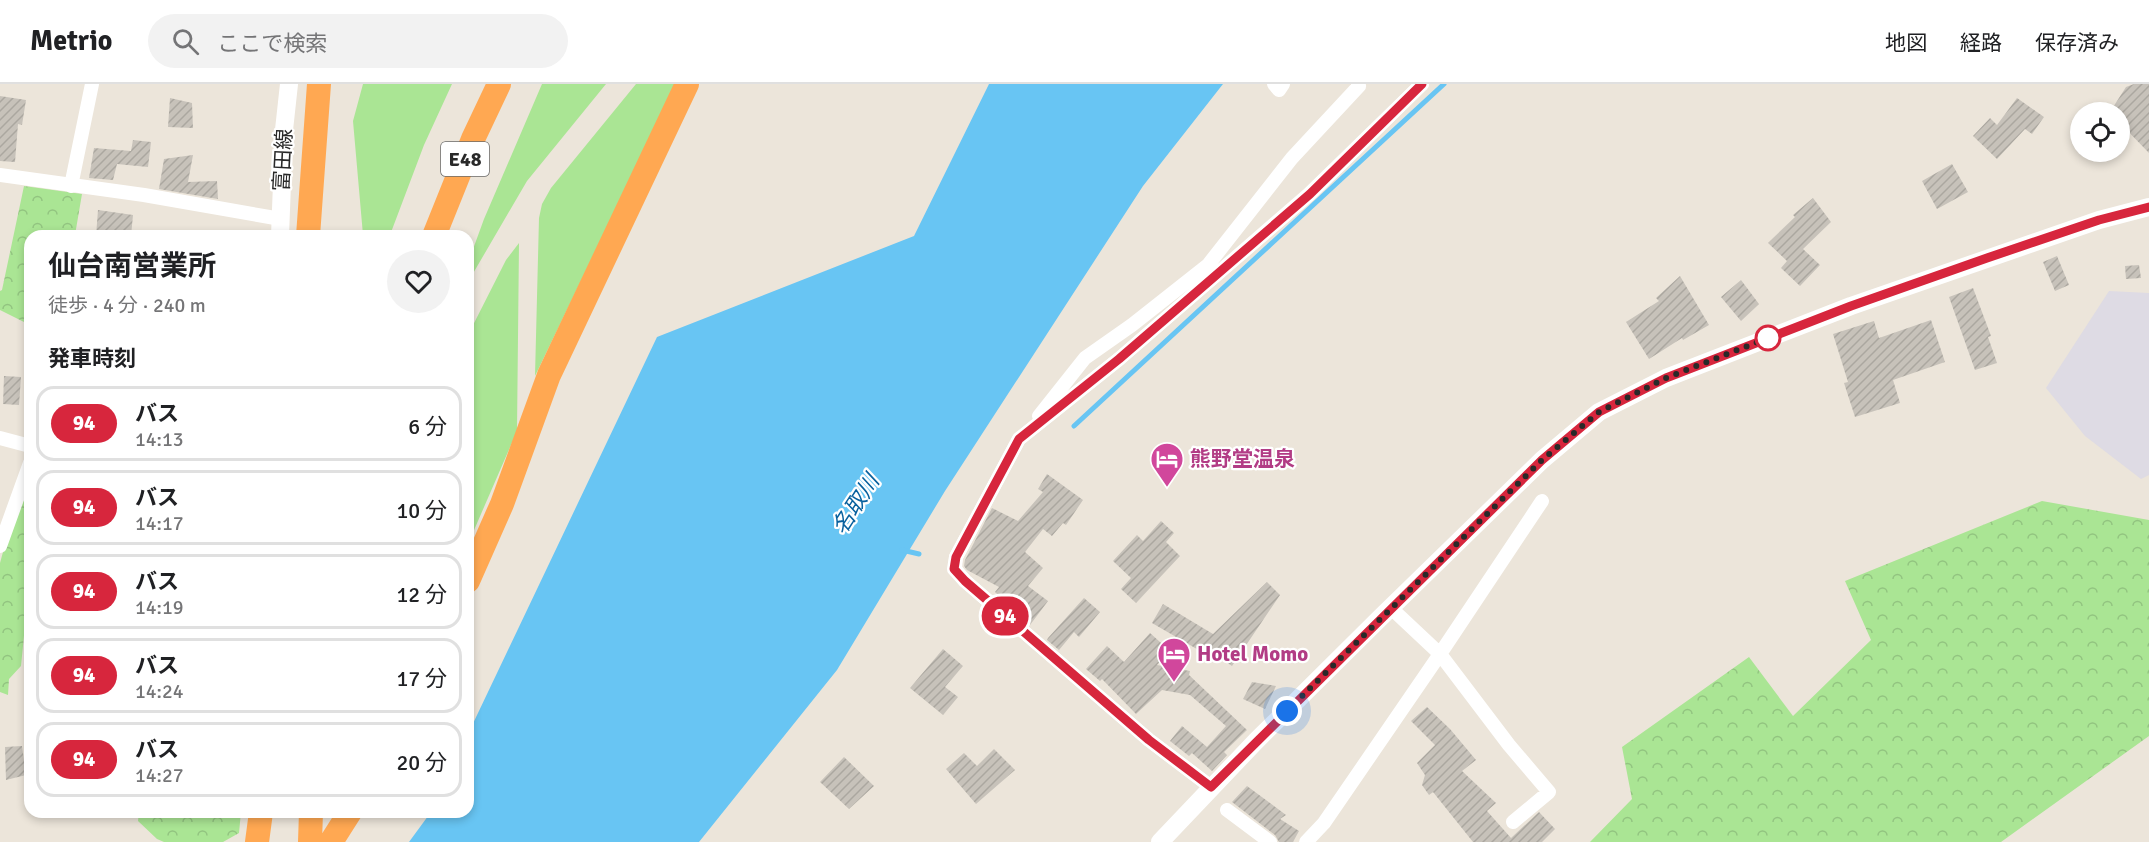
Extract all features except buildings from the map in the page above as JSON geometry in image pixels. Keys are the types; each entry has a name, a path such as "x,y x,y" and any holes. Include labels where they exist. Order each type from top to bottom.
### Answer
{"highway":[{"path":"308,230 319,84"},
{"name":"E48","path":"436,230 473,139 499,84"},
{"path":"474,567 502,504 549,375 687,84"},
{"path":"257,842 260,818"},
{"path":"310,842 311,818"},
{"path":"331,842 346,818"}],"street":[{"path":"71,186 92,84"},
{"name":"富田線","path":"280,227 284,130 289,84"},
{"path":"1274,84 1279,90 1283,84"},
{"path":"1025,435 1085,358 1132,325 1208,265 1292,158 1359,86 1358,84"},
{"path":"1211,787 1149,740 965,581 954,569 956,557 1019,439 1119,359 1310,194 1422,84"},
{"path":"0,176 144,195 280,227"},
{"path":"1160,842 1211,787 1542,460 1599,412 1666,378 1851,306 2089,223 2149,207"},
{"path":"0,438 24,444"},
{"path":"0,546 24,480"},
{"path":"1306,842 1324,823 1542,501"},
{"path":"1391,608 1440,654 1509,745 1549,792 1513,822"},
{"path":"1227,810 1270,842"}],"shaded area":[{"path":"2109,291 2149,293 2149,475 2141,479 2085,436 2046,388"}],"green space":[{"path":"363,84 452,84 424,145 392,230 363,230 353,121"},
{"path":"542,84 606,84 527,181 474,272 474,246"},
{"path":"636,84 676,84 535,376 539,218 542,204 551,188"},
{"path":"24,186 82,194 76,230 24,230 24,322 0,310 0,291"},
{"path":"519,243 517,431 474,530 474,323 506,260"},
{"path":"24,493 24,636 21,666 9,679 8,695 0,692 0,563 10,526"},
{"path":"2042,501 2149,520 2149,736 2001,842 1590,842 1632,799 1622,747 1749,657 1793,716 1871,640 1845,581"},
{"path":"138,818 240,818 239,833 223,842 164,842 157,839 138,821"}],"water":[{"name":"名取川","path":"989,84 1223,84 1143,186 945,491 837,670 699,842 409,842 427,818 474,818 474,721 657,337 914,236"}],"waterway":[{"path":"1074,426 1444,84"},
{"path":"902,550 919,554"}],"bus line":[{"name":"94","path":"1422,84 1310,194 1119,359 1019,439 956,557 954,569 965,581 1149,740 1211,787 1542,460 1599,412 1666,378 1851,306 2008,250 2099,220 2149,207"}],"place":[{"name":"熊野堂温泉","path":"1167,488"},
{"name":"Hotel Momo","path":"1174,683"}],"route":[{"path":"1287,711 1542,460 1599,412 1666,378 1768,338"}]}
